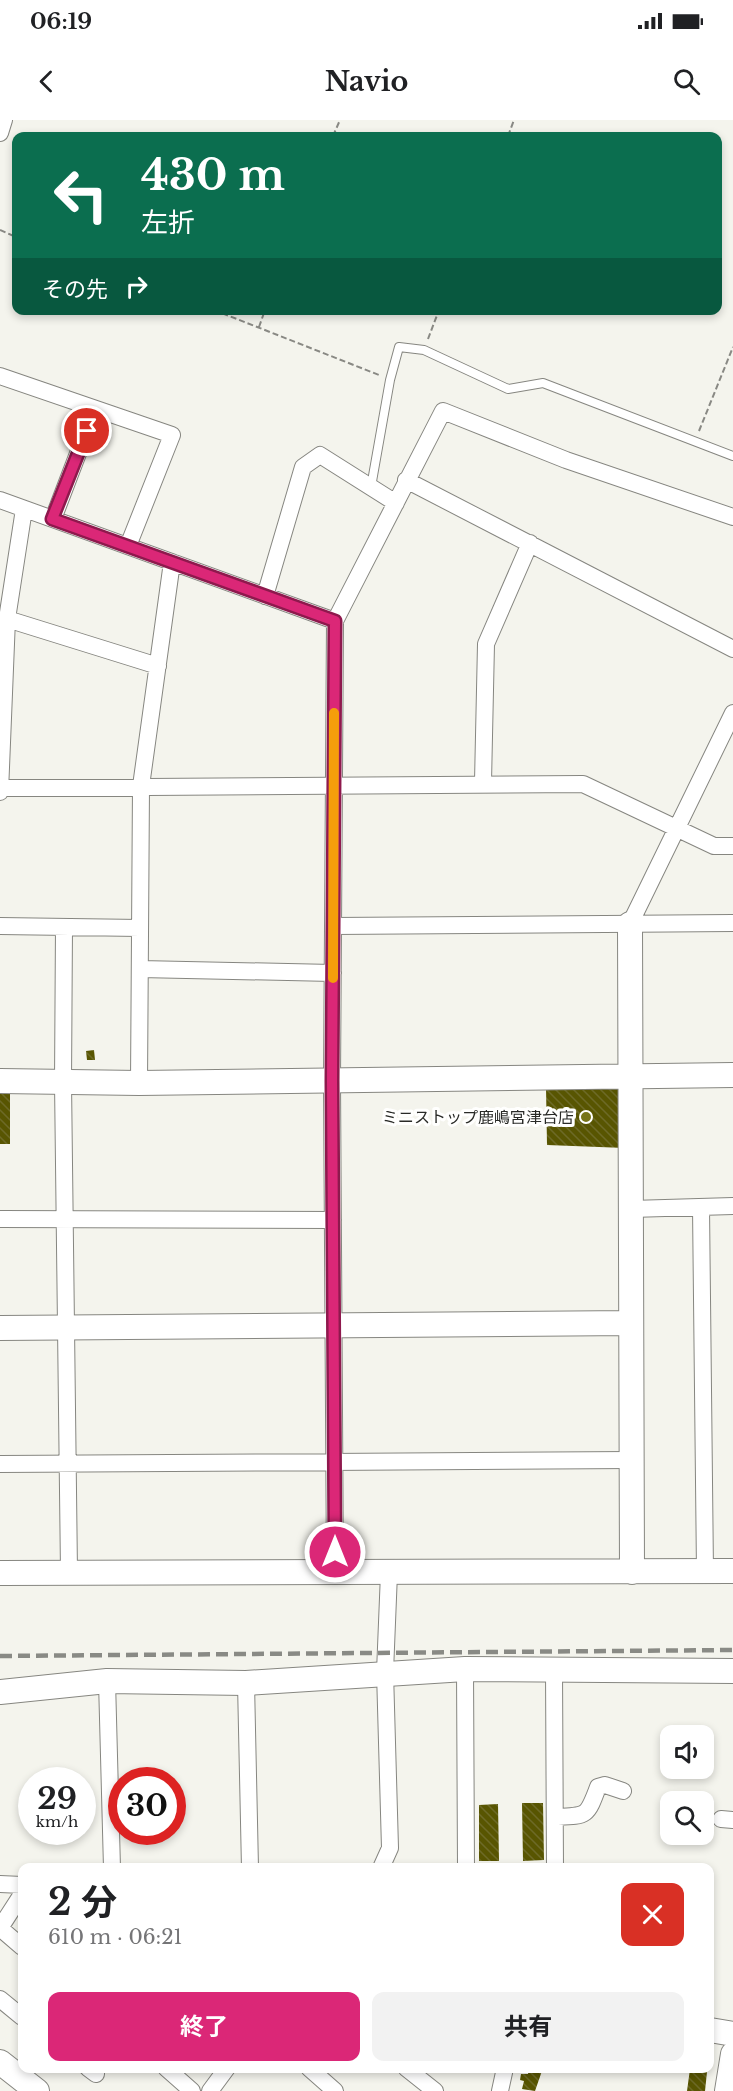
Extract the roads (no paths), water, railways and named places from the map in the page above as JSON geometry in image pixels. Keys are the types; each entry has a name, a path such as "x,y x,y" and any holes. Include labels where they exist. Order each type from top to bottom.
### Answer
{"street":[{"path":"0,133 4,120"},
{"path":"0,376 172,435 128,546"},
{"path":"52,519 95,409"},
{"path":"335,1574 332,1081 335,621 396,503 405,480 443,411 567,460 733,517"},
{"path":"265,596 303,467 320,454 396,503"},
{"path":"405,480 733,649"},
{"path":"0,500 335,621"},
{"path":"24,509 7,619 0,790 483,782 583,784 714,846 733,846"},
{"path":"483,782 486,644 530,543"},
{"path":"139,1083 141,786 172,562"},
{"path":"7,619 158,666"},
{"path":"632,1572 630,924 733,713"},
{"path":"333,926 733,923"},
{"path":"0,926 140,928"},
{"path":"64,927 64,1219 69,1572"},
{"path":"140,969 333,973"},
{"path":"0,1081 139,1083 733,1074"},
{"path":"631,1209 733,1206"},
{"path":"701,1207 705,1572"},
{"path":"0,1219 333,1220"},
{"path":"0,1328 631,1323"},
{"path":"0,1464 631,1461"},
{"path":"0,1573 335,1574 733,1571"},
{"path":"383,1863 390,1848 385,1672 389,1573"},
{"path":"465,1669 466,1863"},
{"path":"0,1692 108,1682 246,1683 385,1672 465,1669 733,1671"},
{"path":"554,1669 556,1863"},
{"path":"108,1682 112,1863"},
{"path":"246,1683 250,1863"},
{"path":"555,1817 582,1816 589,1812 598,1787 605,1785 623,1791"},
{"path":"0,1884 18,1885"},
{"path":"18,1900 0,1928 18,1944"},
{"path":"0,1999 18,2014"},
{"path":"714,2031 733,2034"},
{"path":"727,2091 733,2054"},
{"path":"0,2062 37,2091"},
{"path":"172,2073 192,2091"},
{"path":"210,2091 223,2073"},
{"path":"315,2073 335,2091"},
{"path":"412,2073 435,2091"},
{"path":"504,2090 505,2073"}],"lane":[{"path":"371,487 390,380 399,347 423,350 508,388 543,383 733,456"}],"railway":[{"path":"0,1656 733,1650"}],"place":[{"name":"ミニストップ鹿嶋宮津台店","path":"586,1117"}]}
